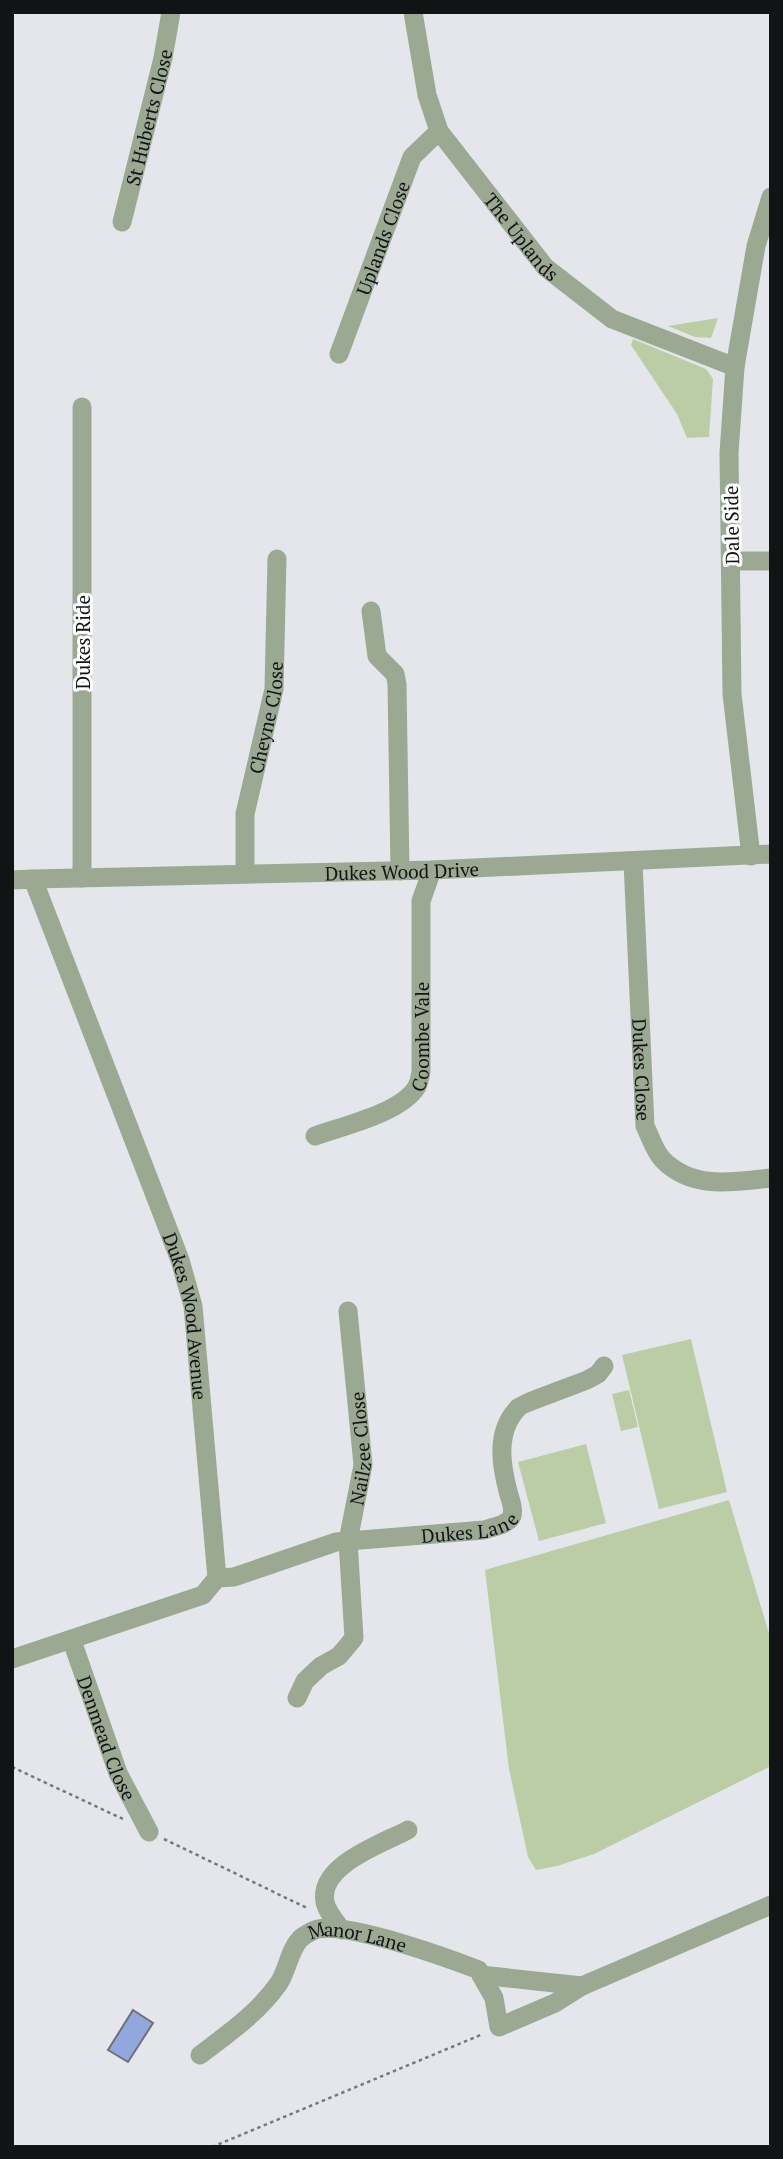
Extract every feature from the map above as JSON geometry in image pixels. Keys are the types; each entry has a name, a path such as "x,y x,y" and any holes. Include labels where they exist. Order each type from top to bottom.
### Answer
{"street":[{"name":"St Huberts Close","path":"122,222 163,58 171,12"},
{"name":"The Uplands","path":"413,12 427,94 439,131 545,267 612,319 735,367"},
{"name":"Uplands Close","path":"339,354 412,157 439,131"},
{"name":"Dale Side","path":"761,855 732,694 729,453 735,367 756,246 771,197"},
{"name":"Dukes Ride","path":"82,407 82,878"},
{"name":"Cheyne Close","path":"245,874 245,814 274,689 277,559"},
{"path":"732,561 771,561"},
{"path":"371,611 377,656 395,674 397,684 400,871"},
{"name":"Dukes Wood Drive","path":"33,879 432,870 761,855"},
{"name":"Dukes Close","path":"633,862 645,1126 662,1159 690,1179 721,1184 771,1178"},
{"name":"Coombe Vale","path":"315,1136 389,1109 418,1087 421,1072 421,901 432,870"},
{"path":"12,880 33,879"},
{"name":"Dukes Wood Avenue","path":"33,879 180,1260 193,1306 217,1578"},
{"name":"Nailzee Close","path":"297,1698 305,1681 321,1666 339,1656 354,1638 348,1541 363,1465 348,1311"},
{"name":"Dukes Lane","path":"217,1578 234,1577 336,1542 484,1530 507,1522 512,1516 513,1508 501,1452 505,1427 519,1405 587,1380 598,1374 604,1366"},
{"path":"12,1659 203,1595 217,1578"},
{"name":"Denmead Close","path":"72,1641 118,1773 149,1832"},
{"path":"342,1930 325,1901 328,1880 336,1870 357,1856 408,1830"},
{"name":"Manor Lane","path":"499,2027 555,2003 582,1986 771,1905"},
{"name":"Manor Lane","path":"200,2055 257,2010 281,1980 292,1952 301,1938 318,1929 342,1930 442,1955 479,1970 481,1975 582,1986"},
{"path":"481,1975 494,1998 499,2027"}],"path":[{"path":"12,1767 313,1910"},
{"path":"212,2147 499,2027"}],"green space":[{"path":"718,318 711,338 695,337 668,326"},
{"path":"633,339 706,369 713,379 709,437 687,438 677,414 631,345"},
{"path":"691,1339 727,1492 659,1509 622,1355"},
{"path":"629,1390 638,1427 621,1431 612,1394"},
{"path":"586,1444 606,1523 539,1541 518,1462"},
{"path":"729,1500 771,1640 771,1766 594,1854 536,1870 528,1857 509,1769 485,1570"}],"building":[{"path":"133,2010 153,2023 128,2062 108,2050"}]}
